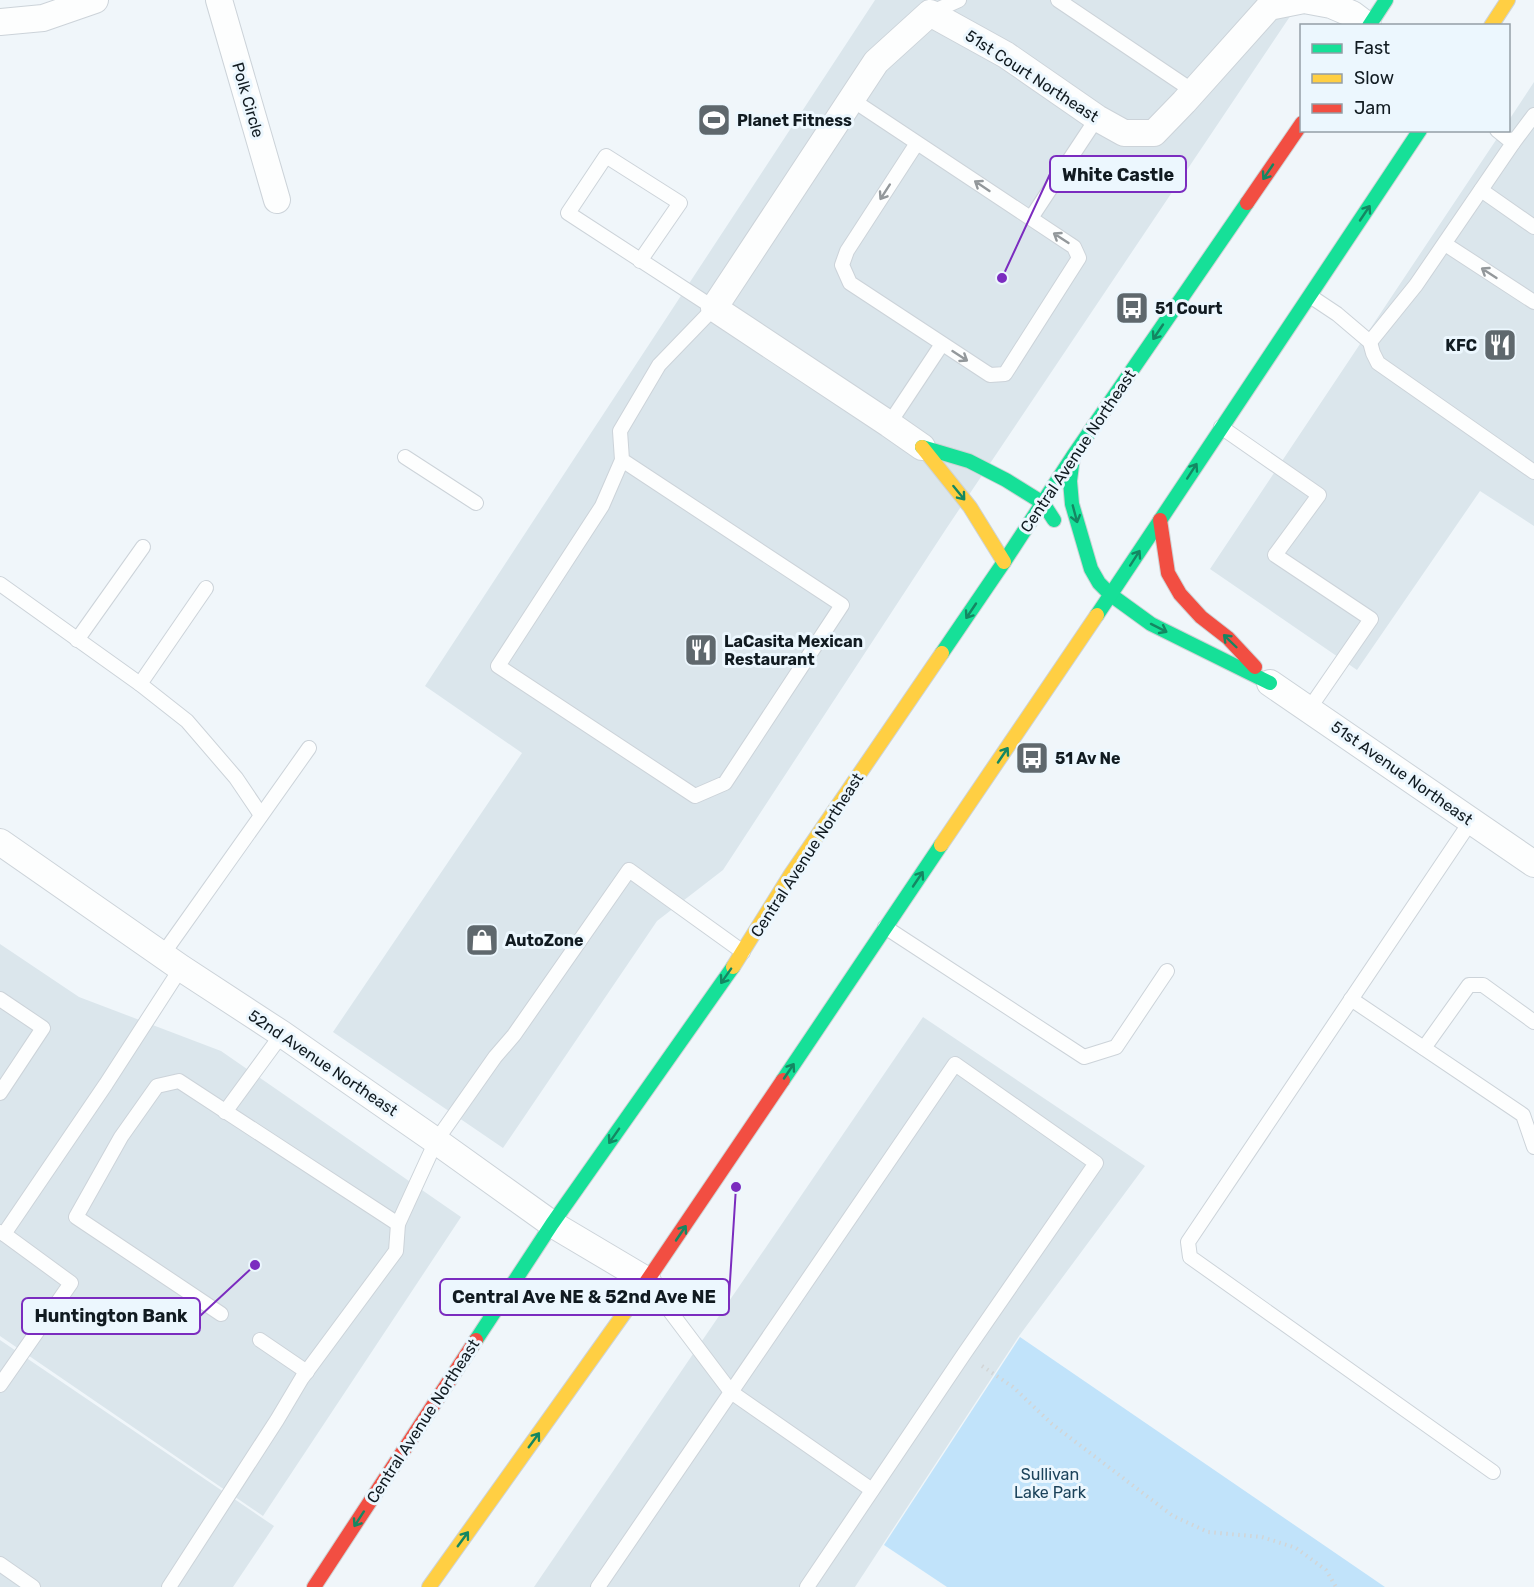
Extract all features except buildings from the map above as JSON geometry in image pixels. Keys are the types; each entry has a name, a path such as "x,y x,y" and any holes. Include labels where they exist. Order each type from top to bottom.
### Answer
{"main road":[{"path":"1369,24 1386,0"},
{"path":"1492,24 1508,0"},
{"name":"Central Avenue Northeast","path":"314,1587 552,1224 743,952 791,874 1004,562 1073,456 1300,126"},
{"path":"429,1587 648,1281 1111,595 1419,132"},
{"path":"922,447 969,461 1006,480 1043,503 1061,530"},
{"path":"922,447 970,507 1004,562"},
{"path":"1073,456 1070,481 1072,504 1091,569 1098,583 1151,624 1270,683"},
{"path":"1160,520 1168,573 1180,594 1201,617 1228,638 1270,683"},
{"path":"1068,659 1079,624 1080,613"}],"street":[{"path":"0,22 43,18 95,0"},
{"name":"Polk Circle","path":"219,0 277,200"},
{"name":"51st Court Northeast","path":"930,13 1006,55 1097,118 1124,133 1154,133 1269,7 1304,0 1331,4 1352,14 1365,24"},
{"path":"922,447 714,308 876,62 930,13"},
{"name":"51st Avenue Northeast","path":"1270,683 1534,864"},
{"name":"52nd Avenue Northeast","path":"0,842 282,1034 552,1224 648,1281"}],"lane":[{"path":"930,13 959,0"},
{"path":"1058,0 1193,91"},
{"path":"851,99 1074,247 1079,258 1005,374 990,375 850,283 842,265 847,250 917,143"},
{"path":"1370,342 1416,285 1534,115"},
{"path":"1031,218 1097,118"},
{"path":"1499,132 1513,143"},
{"path":"622,460 842,605 724,783 695,796 498,666 602,506 622,460 620,430 659,365 714,308 640,261 568,213 606,156 680,203 640,261"},
{"path":"1481,190 1534,226"},
{"path":"1445,244 1534,302"},
{"path":"1309,296 1337,314 1370,342 1378,363 1534,472"},
{"path":"889,424 942,344"},
{"path":"1221,427 1319,495 1275,555 1371,619 1309,709"},
{"path":"405,457 476,503"},
{"path":"77,640 143,546"},
{"path":"0,584 140,684 187,721 236,778 261,815"},
{"path":"140,684 206,588"},
{"path":"0,1385 71,1283 2,1233 106,1084 172,961 261,815 309,748"},
{"path":"1471,821 1188,1242 1190,1257 1493,1472"},
{"path":"169,1587 306,1372 396,1251 398,1224 436,1141 495,1057 514,1035 629,870 743,952"},
{"path":"885,927 1084,1057 1116,1047 1167,971"},
{"path":"1424,1048 1469,985 1482,985 1534,1022"},
{"path":"0,999 43,1028 0,1093"},
{"path":"1351,999 1523,1115 1534,1147"},
{"path":"225,1112 282,1034"},
{"path":"598,1587 955,1064 1096,1163 807,1587"},
{"path":"221,1314 76,1217 121,1137 157,1086 179,1081 398,1224"},
{"path":"648,1281 731,1392 872,1490"},
{"path":"260,1340 306,1372"},
{"path":"0,1564 33,1587"}],"path":[{"path":"964,1354 1013,1387 1052,1424 1173,1516 1208,1532 1262,1537 1296,1548 1326,1570 1336,1587"}],"shaded area":[{"path":"875,0 1301,0 946,529 723,870 657,921 503,1148 333,1032 522,753 425,686"},
{"path":"1534,82 1534,526 1480,491 1357,670 1210,569 1501,132 1510,132 1510,118"},
{"path":"0,944 79,997 221,1051 461,1217 263,1516 0,1336"},
{"path":"923,1017 1145,1166 1019,1336 855,1587 534,1587"},
{"path":"0,1340 274,1526 233,1587 0,1587"}],"green space":[{"name":"Sullivan Lake Park","path":"1020,1337 1385,1587 947,1587 884,1545"}],"traffic: fast":[{"path":"1370,24 1386,0"},
{"path":"1097,615 1419,132"},
{"path":"942,653 1073,456 1247,203"},
{"path":"922,447 969,461 1006,480 1043,503 1054,520"},
{"path":"1073,457 1070,481 1072,504 1091,569 1099,583 1111,595 1151,624 1270,683"},
{"path":"783,1080 941,845"},
{"path":"476,1340 552,1224 733,967"}],"traffic: slow":[{"path":"1492,24 1508,0"},
{"path":"922,447 970,507 1004,562"},
{"path":"941,845 1097,615"},
{"path":"733,967 791,874 942,653"},
{"path":"429,1587 638,1294"}],"traffic: jam":[{"path":"1247,203 1300,126"},
{"path":"1160,520 1168,573 1180,594 1201,617 1228,638 1255,667"},
{"path":"638,1294 783,1080"},
{"path":"314,1587 476,1340"}],"place":[{"name":"Planet Fitness","path":"714,120"},
{"name":"White Castle","path":"1002,278"},
{"name":"51 Court","path":"1132,308"},
{"name":"KFC","path":"1500,345"},
{"name":"LaCasita Mexican Restaurant","path":"701,650"},
{"name":"51 Av Ne","path":"1032,758"},
{"name":"AutoZone","path":"482,940"},
{"name":"Central Ave NE & 52nd Ave NE","path":"736,1187"},
{"name":"Huntington Bank","path":"255,1265"}]}
